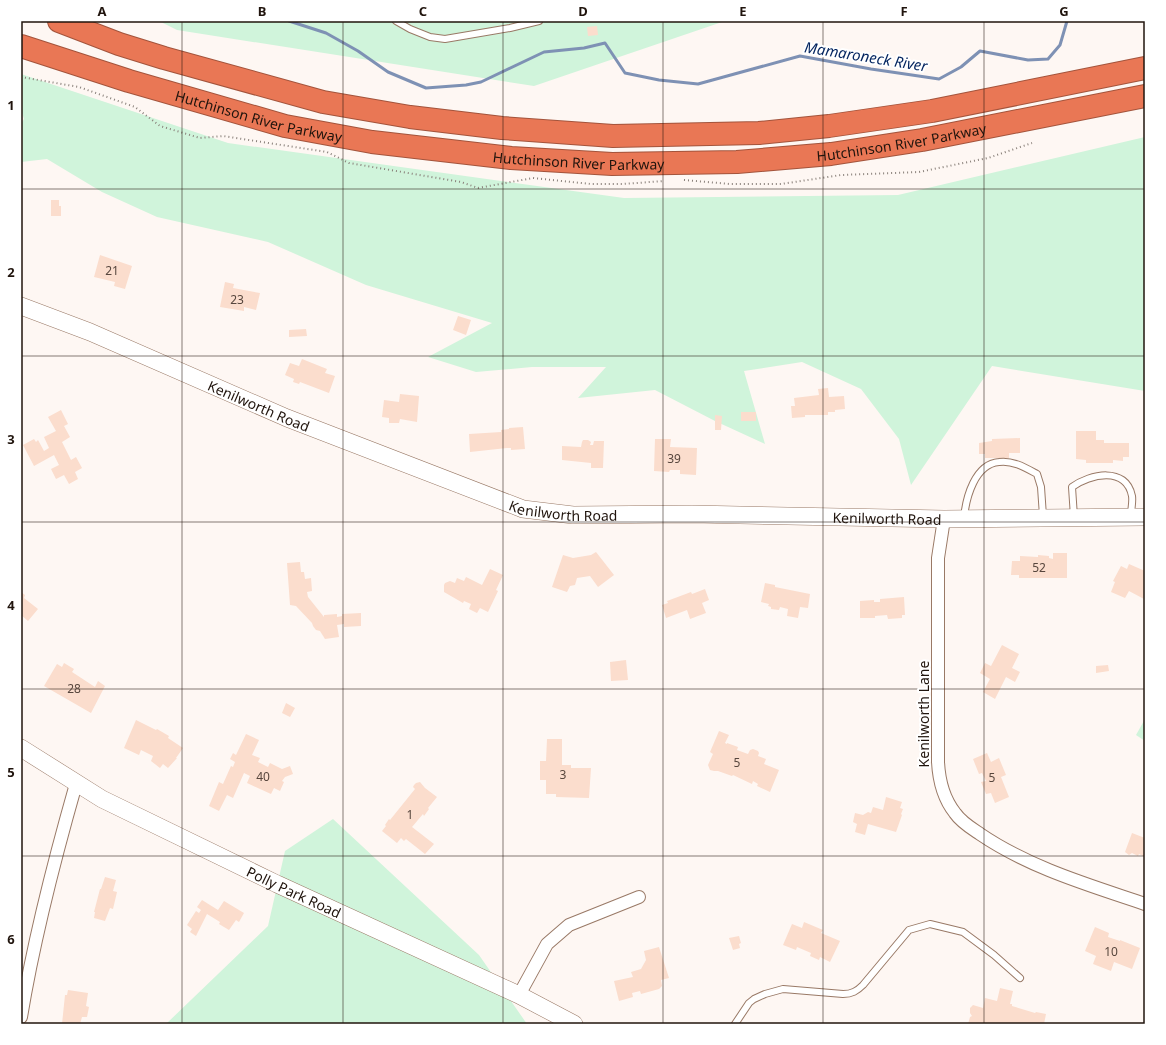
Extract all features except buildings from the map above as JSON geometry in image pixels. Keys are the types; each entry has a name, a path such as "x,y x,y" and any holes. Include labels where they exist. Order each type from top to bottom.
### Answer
{"highway":[{"name":"Hutchinson River Parkway","path":"59,21 119,44 164,58 324,102 410,117 502,128 613,136 759,132 858,122 932,111 1145,68"},
{"path":"91,21 154,49 230,77"},
{"name":"Hutchinson River Parkway","path":"21,46 129,81 285,126 372,142 511,158 612,164 737,162 830,154 922,140 1145,96"},
{"path":"21,56 129,81"}],"street":[{"name":"Kenilworth Road","path":"21,306 90,332 287,418 523,509 573,515 692,514 944,519 1138,517"},
{"name":"Kenilworth Lane","path":"944,519 938,558 938,762 939,779 947,801 955,815 967,825 988,839 1022,858 1062,876 1145,904"},
{"name":"Polly Park Road","path":"21,748 76,784 109,802 277,884 519,995 574,1024"},
{"path":"21,1017 28,976 57,853 76,784"},
{"path":"519,995 547,944 569,925 639,897"}],"lane":[{"path":"396,21 410,29 430,37 445,39 510,28 539,21"},
{"path":"964,519 965,504 974,480 985,467 999,462 1017,464 1037,474 1041,487 1043,518"},
{"path":"1074,517 1072,487 1081,480 1096,476 1110,476 1123,479 1132,497 1138,517"},
{"path":"735,1024 749,1003 765,994 777,990 783,989 843,994 849,994 857,991 863,986 909,930 930,924 963,932 1020,978"}],"green space":[{"path":"159,21 725,21 534,86 177,30"},
{"path":"21,74 228,143 624,198 898,195 1145,137 1145,391 992,366 911,485 899,439 861,389 802,362 744,371 765,444 715,421 655,390 578,398 606,367 532,367 476,372 428,357 492,323 366,285 268,242 157,217 102,192 47,159 21,162 21,124 24,119 21,109"},
{"path":"1145,719 1145,741 1136,735"},
{"path":"333,819 479,955 527,1024 166,1024 268,926 285,851"}],"waterway":[{"name":"Mamaroneck River","path":"289,21 326,33 358,51 388,72 426,88 466,85 481,82 544,52 584,48 605,43 625,73 659,80 698,84 800,56 871,69 939,79 961,67 980,51 1028,60 1048,59 1060,45 1067,21"}]}
